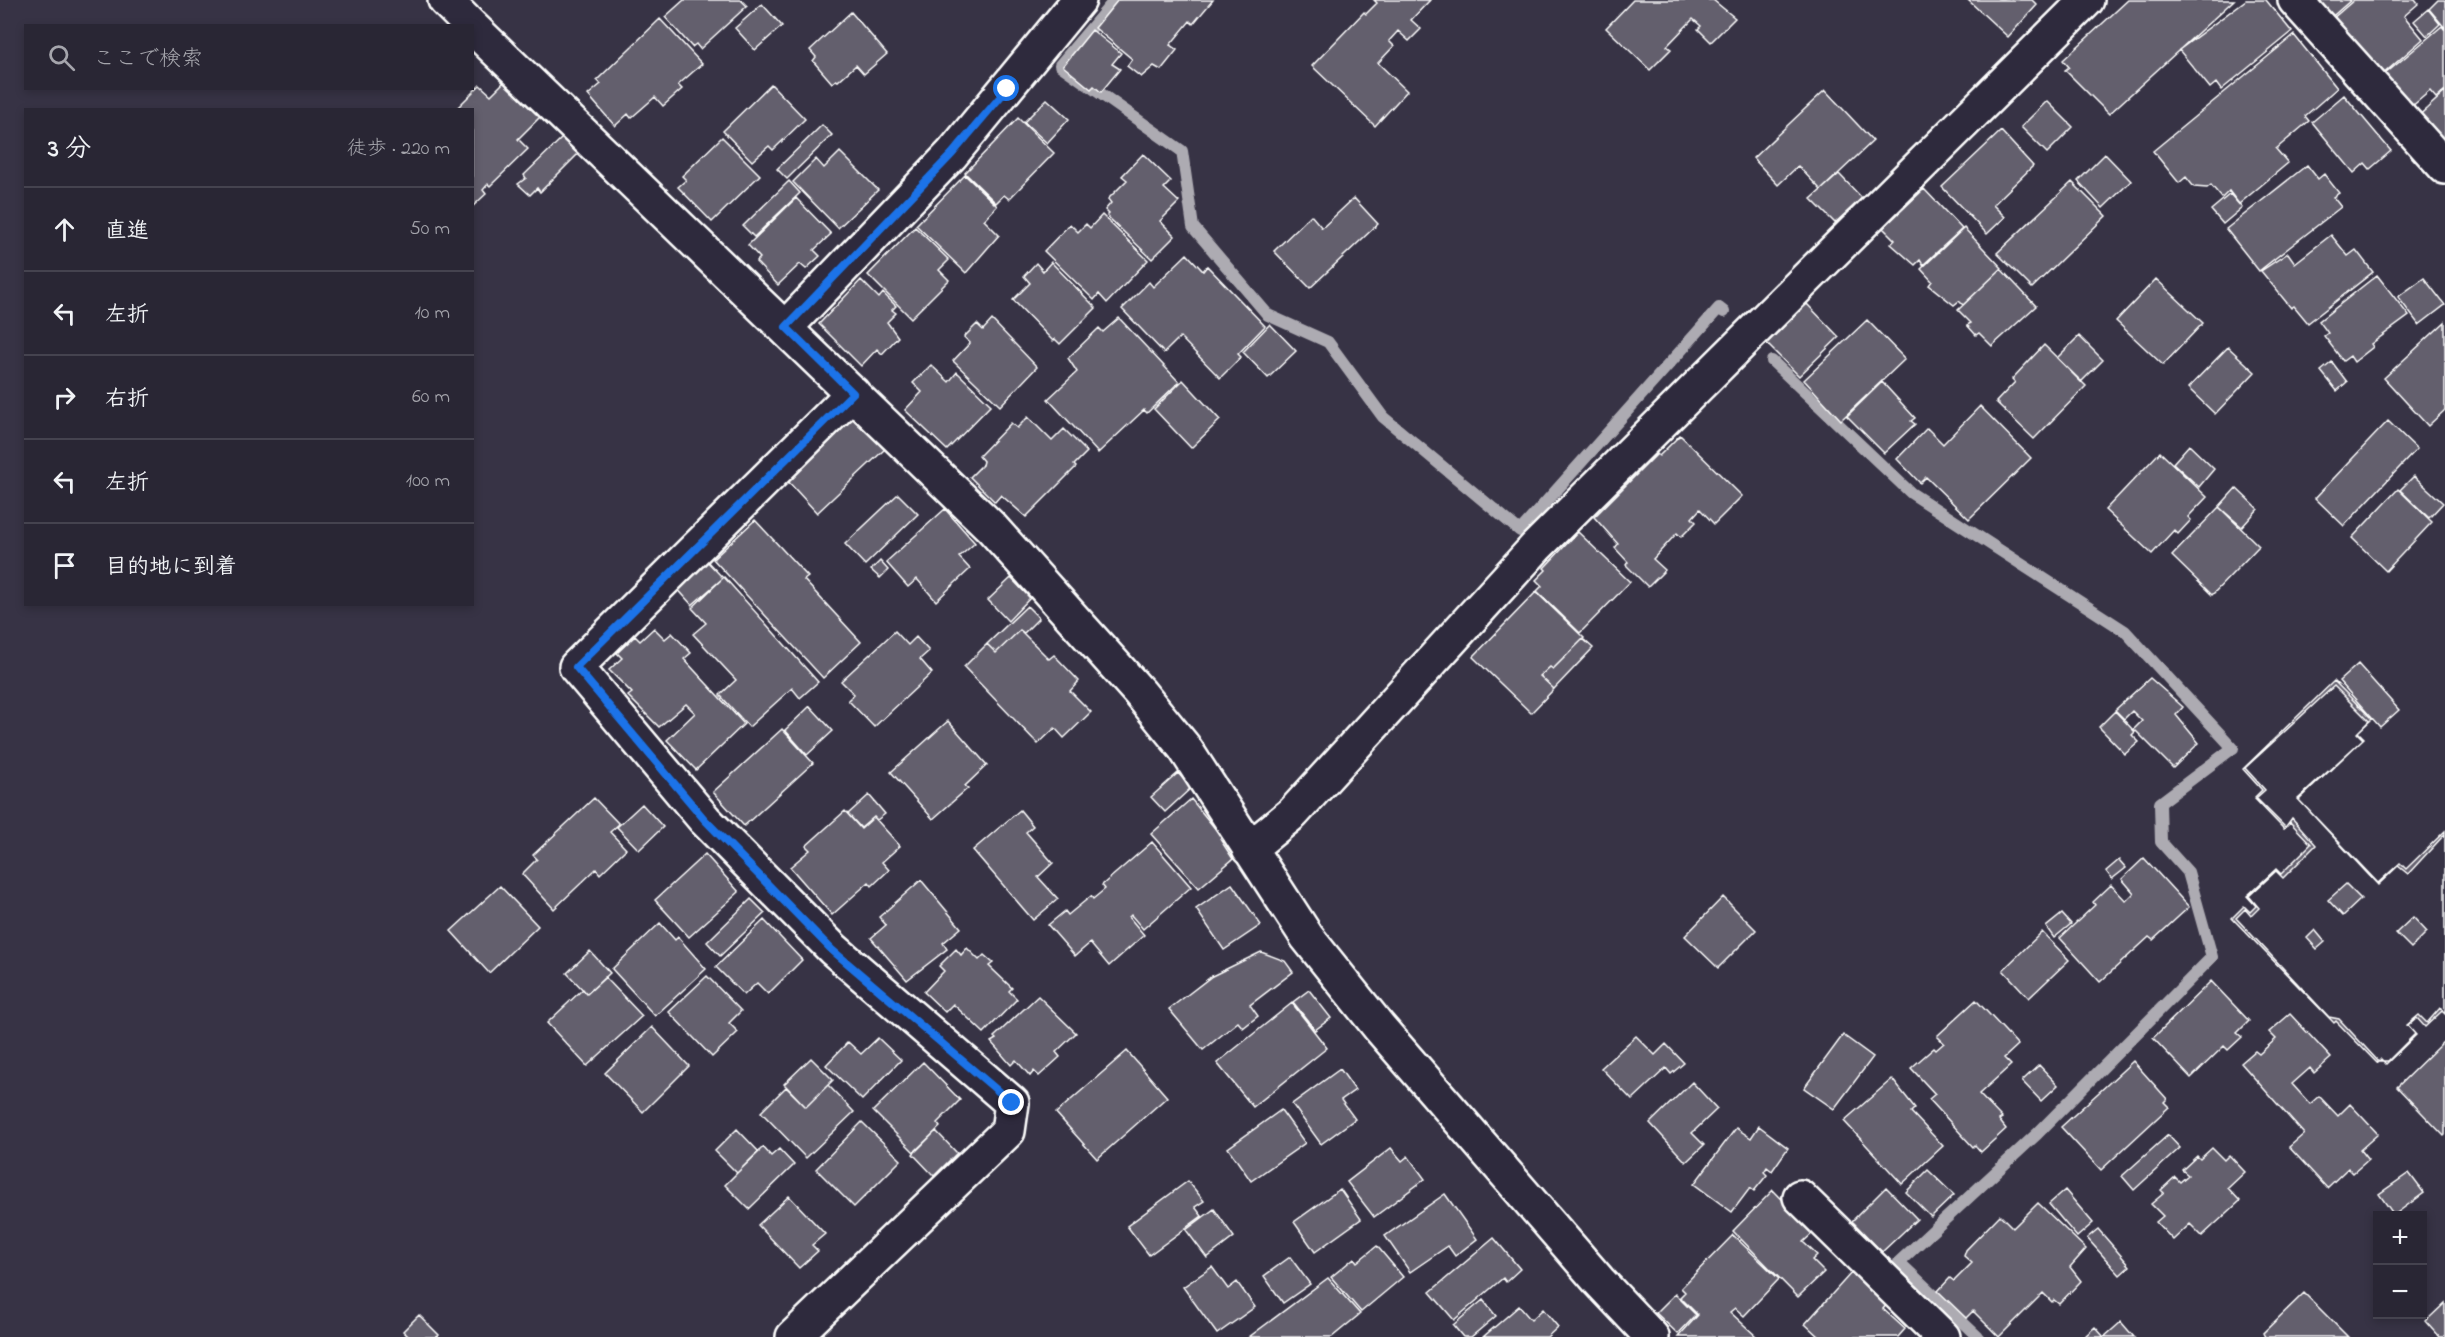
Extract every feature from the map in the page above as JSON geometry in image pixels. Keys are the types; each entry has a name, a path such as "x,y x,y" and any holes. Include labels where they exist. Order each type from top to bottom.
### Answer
{"street":[{"path":"445,0 470,24"},
{"path":"786,327 952,154 1079,0"},
{"path":"1249,849 1293,813 1545,538 2087,0"},
{"path":"2295,0 2445,167"},
{"path":"474,28 991,527 1140,693 1184,747 1307,938 1379,1028 1599,1281 1652,1337"},
{"path":"794,1337 1008,1131 1012,1103 832,950 705,820 576,667 853,393"},
{"path":"1800,1197 1943,1337"}],"building":[{"path":"684,0 741,0 747,6 700,49 696,44 692,47 665,17"},
{"path":"1118,0 1213,0 1193,24 1190,21 1170,45 1177,50 1161,70 1154,66 1141,77 1127,66 1132,59 1095,28"},
{"path":"1374,0 1430,0 1411,20 1421,29 1409,41 1398,31 1389,41 1394,46 1378,63 1407,91 1375,126 1312,66 1364,12 1366,14 1377,3"},
{"path":"1633,0 1713,0 1735,18 1711,42 1698,29 1701,26 1693,19 1667,46 1671,49 1650,70 1606,28"},
{"path":"1968,0 2032,0 2037,5 2008,37"},
{"path":"2128,0 2234,0 2109,114 2065,70 2069,67 2063,60"},
{"path":"2246,0 2266,0 2292,32 2221,90 2216,83 2210,88 2179,50"},
{"path":"2309,0 2351,0 2327,21"},
{"path":"2354,0 2415,0 2418,4 2404,16 2423,39 2373,83 2324,26"},
{"path":"2438,0 2445,0 2445,28 2429,9"},
{"path":"762,4 782,26 755,50 735,28"},
{"path":"2428,9 2440,24 2427,36 2414,21"},
{"path":"851,12 887,54 864,74 856,65 838,81 832,83 813,61 816,57 810,50"},
{"path":"660,19 702,64 678,85 682,89 663,106 655,97 631,118 628,114 615,126 588,95 601,84 597,80"},
{"path":"2442,26 2445,30 2445,90 2436,98 2430,91 2404,113 2378,80"},
{"path":"1092,30 1121,53 1112,64 1120,69 1101,92 1094,86 1091,89 1063,66"},
{"path":"2294,35 2337,88 2305,116 2309,121 2276,149 2288,163 2239,204 2229,191 2222,198 2211,185 2207,188 2194,187 2186,177 2179,183 2153,151"},
{"path":"505,81 540,117 518,139 528,149 490,186 488,184 483,190 486,194 474,205 474,108 457,108 480,85 491,95"},
{"path":"771,84 805,119 773,150 769,146 752,161 723,131"},
{"path":"1825,90 1873,141 1821,190 1798,166 1778,185 1753,158"},
{"path":"2445,92 2445,137 2436,145 2414,120"},
{"path":"2344,95 2391,151 2370,169 2365,163 2354,173 2312,122"},
{"path":"1047,99 1069,119 1047,143 1024,122"},
{"path":"2047,101 2073,127 2047,153 2021,127"},
{"path":"1018,118 1054,153 1009,199 1004,195 996,203 965,173"},
{"path":"822,125 832,135 787,179 777,169"},
{"path":"2001,131 2033,166 1993,205 2005,217 1987,234 1942,187"},
{"path":"722,137 760,175 712,222 678,187 686,180 682,176"},
{"path":"562,138 578,154 540,192 537,188 530,195 518,184 526,178 524,175"},
{"path":"840,152 878,190 838,228 793,182 816,159 824,168"},
{"path":"1143,154 1171,181 1164,188 1179,202 1160,221 1175,236 1152,259 1107,216 1109,214 1105,210 1111,203 1108,199 1127,180 1122,176"},
{"path":"2105,154 2131,181 2103,208 2078,181"},
{"path":"2307,165 2318,179 2324,174 2339,193 2333,197 2341,207 2259,271 2226,229"},
{"path":"1839,174 1862,198 1835,223 1811,199"},
{"path":"965,175 997,206 984,220 999,235 966,273 916,225"},
{"path":"789,181 800,193 754,237 743,226"},
{"path":"2072,182 2106,216 2032,288 1997,253"},
{"path":"1924,189 1962,229 1923,265 1920,260 1915,265 1891,244 1895,240 1883,228"},
{"path":"2230,194 2242,208 2223,224 2211,210"},
{"path":"796,198 831,234 814,250 820,256 806,269 800,264 778,285 756,262 760,258 748,245"},
{"path":"1354,198 1378,224 1310,288 1274,251 1311,215 1322,228"},
{"path":"1102,215 1148,260 1107,303 1099,294 1094,300 1044,251 1070,224 1078,232 1086,224 1090,228"},
{"path":"915,227 949,260 939,270 949,280 911,318 868,275"},
{"path":"1964,228 2002,268 1963,305 1959,301 1954,305 1929,285 1932,281 1921,269"},
{"path":"2331,235 2348,256 2356,250 2373,272 2308,323 2294,306 2291,308 2261,271 2288,253 2295,263"},
{"path":"1187,254 1203,271 1207,266 1265,326 1238,354 1241,357 1220,378 1180,337 1164,353 1122,309 1149,282 1153,287"},
{"path":"1051,262 1096,308 1060,344 1055,339 1053,341 1013,300 1030,283 1024,276 1036,263 1043,271"},
{"path":"2001,269 2036,306 1992,346 1979,333 1976,335 1967,325 1971,323 1958,310"},
{"path":"2377,275 2409,316 2371,344 2373,347 2354,362 2350,356 2343,361 2324,336 2328,333 2319,321"},
{"path":"2424,278 2445,305 2419,325 2398,297"},
{"path":"2156,279 2203,323 2163,365 2116,321"},
{"path":"861,280 879,298 883,293 896,306 892,310 896,313 887,322 898,337 882,354 877,349 861,366 819,324"},
{"path":"1807,304 1839,337 1799,376 1766,343"},
{"path":"1119,318 1179,382 1147,413 1144,410 1098,453 1048,399 1077,372 1068,358 1099,328 1103,332"},
{"path":"992,320 1037,367 1000,406 953,361 970,343 964,337 977,324 983,330"},
{"path":"1867,320 1905,359 1841,420 1804,380"},
{"path":"2445,322 2445,410 2428,426 2384,378"},
{"path":"1270,324 1296,351 1268,378 1243,352"},
{"path":"2079,336 2103,360 2081,382 2057,358"},
{"path":"2044,345 2086,386 2034,439 1996,402 2015,382 2012,379"},
{"path":"2228,347 2255,372 2215,414 2188,388"},
{"path":"2332,362 2347,382 2337,391 2321,371"},
{"path":"931,365 949,382 957,372 991,405 947,450 905,410 922,392 913,383"},
{"path":"1183,380 1220,420 1191,448 1154,409"},
{"path":"1882,382 1915,418 1911,421 1915,424 1884,453 1847,416"},
{"path":"1980,406 2031,458 1969,519 1926,477 1920,483 1897,459 1927,428 1943,444"},
{"path":"852,414 885,449 817,513 785,478"},
{"path":"1028,417 1052,441 1064,429 1087,452 1074,465 1076,467 1026,517 1001,495 995,502 970,477 982,465 983,461 979,456 1011,423 1017,428"},
{"path":"2388,421 2417,449 2344,526 2315,498"},
{"path":"1680,435 1742,496 1714,524 1700,509 1692,518 1696,522 1681,537 1677,533 1653,559 1665,570 1648,587 1626,565 1628,562 1615,548 1618,544 1594,517 1657,454 1659,456"},
{"path":"2189,445 2214,469 2199,487 2173,463"},
{"path":"2160,452 2207,497 2188,517 2191,520 2178,534 2174,530 2152,554 2105,510"},
{"path":"2414,476 2443,503 2429,518 2400,490"},
{"path":"2236,488 2258,509 2242,527 2219,507"},
{"path":"2398,489 2432,522 2386,571 2352,538"},
{"path":"898,494 918,514 865,565 845,544"},
{"path":"2219,507 2259,546 2212,595 2172,556"},
{"path":"945,509 975,543 959,557 970,569 936,601 917,579 908,587 886,562"},
{"path":"755,520 808,577 804,580 861,642 823,678 713,559"},
{"path":"1578,532 1630,582 1580,633 1537,591 1542,586 1536,580 1546,570 1544,568"},
{"path":"704,558 723,578 692,605 674,585"},
{"path":"880,561 888,570 880,578 871,570"},
{"path":"724,577 818,682 800,698 792,688 749,727 720,695 736,680 693,634 706,623 692,608"},
{"path":"1011,578 1030,598 1008,621 988,600"},
{"path":"1536,592 1584,638 1553,669 1550,667 1540,676 1554,689 1531,713 1473,657"},
{"path":"1027,606 1039,618 1024,633 1020,630 996,653 987,644"},
{"path":"654,628 665,639 672,633 691,653 684,659 744,724 696,770 667,740 695,713 686,704 659,727 628,696 632,693 609,670 622,658 617,653 635,636 640,641"},
{"path":"1020,630 1049,659 1054,655 1079,681 1070,691 1091,712 1064,738 1055,728 1038,744 964,667 987,644 996,653"},
{"path":"895,631 908,645 916,637 929,651 920,659 932,673 874,727 848,700 854,694 841,681"},
{"path":"1583,639 1593,648 1554,689 1540,676 1550,667 1553,669"},
{"path":"2358,664 2399,710 2380,727 2339,681"},
{"path":"2150,678 2183,707 2176,715 2199,743 2173,768 2134,729 2142,721 2132,711 2124,719 2115,710"},
{"path":"2334,681 2372,719 2358,732 2364,738 2299,800 2378,883 2400,863 2406,869 2445,831 2445,1014 2442,1011 2425,1027 2417,1018 2408,1026 2416,1035 2386,1064 2381,1059 2377,1063 2336,1021 2334,1023 2232,918 2244,906 2250,912 2256,906 2247,896 2276,869 2281,874 2311,844 2290,822 2285,827 2255,797 2262,790 2243,769","holes":["2346,884 2361,899 2343,916 2328,900","2413,917 2427,932 2411,948 2396,933","2315,930 2325,942 2317,949 2307,938"]},
{"path":"2334,686 2369,721 2357,733 2363,739 2298,799 2378,885 2398,866 2408,874 2445,834 2445,1013 2440,1008 2427,1023 2419,1015 2407,1025 2415,1034 2388,1061 2378,1061 2339,1019 2329,1017 2236,918 2245,909 2251,916 2259,908 2249,896 2276,871 2283,878 2316,845 2292,818 2284,829 2255,799 2265,790 2245,768"},
{"path":"810,706 833,731 807,755 785,730"},
{"path":"2115,711 2135,732 2132,735 2139,742 2125,754 2099,727"},
{"path":"948,721 987,765 965,786 968,788 933,819 891,772"},
{"path":"782,729 813,763 744,826 713,792"},
{"path":"1178,773 1191,788 1165,812 1151,797"},
{"path":"869,795 885,814 877,820 874,817 861,828 848,814"},
{"path":"594,798 619,824 610,832 626,849 600,874 596,869 554,909 522,874 537,859 533,855"},
{"path":"1191,799 1222,837 1220,839 1233,859 1199,888 1151,834"},
{"path":"642,804 663,827 639,850 617,827"},
{"path":"1020,810 1033,826 1026,832 1053,863 1038,877 1058,899 1033,920 973,850"},
{"path":"845,811 861,829 874,817 900,846 882,862 889,870 872,886 869,882 832,915 790,867 810,850 806,846"},
{"path":"1152,842 1191,887 1143,929 1131,915 1129,917 1144,935 1109,966 1090,943 1075,956 1048,925 1065,911 1068,915 1091,896 1093,899 1105,889 1102,885"},
{"path":"705,854 739,892 689,937 655,900"},
{"path":"2144,858 2189,907 2153,940 2149,937 2100,982 2060,938 2095,905 2093,902 2111,885 2126,901 2134,893 2122,879"},
{"path":"2119,860 2126,868 2112,879 2106,871"},
{"path":"921,880 961,928 943,943 947,949 907,980 871,938 886,925 879,917"},
{"path":"1232,884 1261,925 1224,950 1196,909"},
{"path":"500,886 538,926 489,973 451,931"},
{"path":"1723,897 1756,930 1718,968 1685,936"},
{"path":"751,899 765,913 720,956 707,942"},
{"path":"2062,914 2071,924 2054,938 2046,927"},
{"path":"764,920 802,960 768,994 757,983 744,995 716,967"},
{"path":"660,923 675,940 678,937 706,969 655,1016 612,969"},
{"path":"2042,932 2069,960 2029,998 2003,970"},
{"path":"967,948 979,960 984,955 993,963 989,966 1012,988 1009,991 1017,999 984,1033 953,1004 945,1012 924,992 944,971 939,966 956,949 961,955"},
{"path":"590,951 610,973 587,994 567,973"},
{"path":"1261,952 1285,961 1293,972 1250,1005 1258,1016 1243,1028 1238,1022 1203,1050 1169,1009 1212,976"},
{"path":"707,976 741,1011 729,1023 738,1032 712,1057 669,1012"},
{"path":"605,977 642,1016 587,1066 547,1023 583,989 587,994"},
{"path":"2211,981 2249,1021 2237,1033 2242,1037 2228,1050 2224,1046 2191,1078 2153,1038"},
{"path":"1309,990 1331,1018 1315,1030 1293,1002"},
{"path":"1038,996 1076,1033 1056,1052 1060,1057 1039,1076 1034,1071 1030,1076 1016,1060 1011,1065 991,1042"},
{"path":"1976,1000 2018,1045 2004,1058 2011,1065 1979,1094 2002,1118 1999,1120 2006,1129 1981,1152 1975,1145 1973,1147 1929,1099 1935,1094 1911,1068 1934,1048 1936,1050 1944,1043 1937,1036"},
{"path":"1292,1003 1327,1048 1253,1107 1217,1063"},
{"path":"2290,1014 2331,1058 2314,1073 2310,1068 2292,1084 2310,1104 2319,1096 2338,1116 2350,1104 2378,1134 2360,1150 2368,1160 2353,1173 2348,1168 2327,1188 2289,1147 2304,1134 2241,1063 2255,1051 2259,1054 2276,1039 2269,1032"},
{"path":"652,1027 689,1066 643,1112 605,1073"},
{"path":"1843,1035 1873,1057 1834,1109 1804,1088"},
{"path":"1636,1036 1655,1055 1666,1044 1684,1063 1671,1074 1666,1068 1632,1100 1601,1068"},
{"path":"878,1038 901,1060 862,1100 826,1065 848,1042 861,1054"},
{"path":"2445,1040 2445,1135 2444,1136 2397,1087"},
{"path":"1127,1051 1167,1097 1097,1159 1056,1113"},
{"path":"811,1058 833,1080 806,1107 784,1084"},
{"path":"2133,1061 2167,1099 2164,1102 2169,1107 2101,1170 2061,1127"},
{"path":"923,1062 960,1100 937,1123 940,1127 914,1152 873,1111"},
{"path":"2039,1065 2058,1085 2041,1101 2022,1081"},
{"path":"1340,1069 1355,1090 1341,1100 1355,1119 1321,1144 1292,1104"},
{"path":"1892,1079 1915,1108 1911,1112 1943,1146 1902,1184 1844,1121"},
{"path":"1692,1082 1717,1109 1692,1133 1704,1145 1686,1162 1650,1123"},
{"path":"828,1085 854,1112 806,1158 761,1112 786,1087 806,1107"},
{"path":"1281,1110 1305,1143 1251,1181 1228,1148"},
{"path":"862,1122 901,1160 854,1207 816,1169"},
{"path":"1759,1126 1788,1148 1772,1171 1767,1167 1764,1172 1767,1175 1754,1191 1750,1188 1732,1212 1694,1184 1736,1128 1751,1138"},
{"path":"737,1129 759,1152 737,1173 715,1151"},
{"path":"936,1131 957,1153 934,1176 913,1154"},
{"path":"2168,1135 2180,1148 2134,1190 2122,1176"},
{"path":"763,1147 771,1156 779,1149 794,1165 749,1209 725,1185"},
{"path":"1391,1148 1402,1161 1408,1156 1425,1179 1374,1217 1347,1182"},
{"path":"2212,1148 2224,1160 2229,1155 2245,1172 2228,1188 2240,1201 2202,1236 2190,1224 2173,1240 2156,1222 2163,1216 2151,1204 2164,1193 2161,1190 2175,1177 2180,1182 2188,1175 2182,1170 2197,1156 2200,1159"},
{"path":"1928,1170 1954,1195 1931,1217 1906,1192"},
{"path":"2409,1173 2424,1193 2399,1211 2391,1211 2379,1194"},
{"path":"1188,1181 1204,1201 1195,1207 1202,1216 1149,1255 1127,1226"},
{"path":"1886,1187 1917,1219 1882,1252 1852,1221"},
{"path":"1340,1189 1361,1219 1315,1252 1294,1222"},
{"path":"1773,1190 1814,1232 1803,1242 1817,1255 1812,1260 1824,1272 1798,1297 1733,1231"},
{"path":"2065,1190 2093,1223 2077,1237 2049,1204"},
{"path":"1445,1194 1477,1239 1455,1256 1448,1246 1410,1272 1385,1236"},
{"path":"789,1196 825,1234 812,1245 818,1251 799,1268 758,1225"},
{"path":"2038,1203 2086,1249 2070,1267 2081,1281 2059,1304 2054,1300 2052,1302 2043,1293 1999,1337 1973,1311 1966,1318 1938,1291 1950,1278 1954,1281 1972,1263 1964,1256 1966,1250 2000,1215 2013,1228"},
{"path":"1214,1209 1234,1237 1207,1258 1186,1230"},
{"path":"2098,1229 2130,1266 2120,1275 2087,1238"},
{"path":"1733,1235 1779,1279 1744,1316 1735,1308 1730,1312 1757,1337 1678,1337 1698,1315 1680,1297 1685,1292 1681,1288"},
{"path":"1494,1238 1520,1269 1506,1282 1503,1278 1454,1320 1430,1292"},
{"path":"1377,1246 1403,1277 1361,1312 1331,1277 1354,1258 1357,1262"},
{"path":"1290,1257 1310,1284 1283,1303 1264,1276"},
{"path":"1212,1267 1228,1289 1237,1282 1255,1307 1217,1334 1183,1287"},
{"path":"1852,1272 1887,1304 1883,1309 1905,1329 1898,1337 1819,1337 1805,1324"},
{"path":"1328,1278 1360,1314 1332,1337 1249,1337"},
{"path":"2304,1293 2348,1337 2265,1337 2263,1333"},
{"path":"1675,1294 1696,1315 1678,1334 1656,1313"},
{"path":"1483,1300 1496,1316 1471,1337 1463,1337 1453,1325"},
{"path":"2445,1303 2445,1337 2440,1337 2426,1321"},
{"path":"1519,1306 1531,1320 1543,1309 1558,1327 1547,1337 1483,1337"},
{"path":"419,1315 439,1335 437,1337 409,1337 403,1331"},
{"path":"2121,1322 2134,1337 2104,1337"},
{"path":"2095,1327 2104,1337 2084,1337"}],"waterway":[{"path":"1115,0 1060,65 1182,151 1193,227 1268,315 1328,342 1383,417 1520,531 1719,308 1724,312"},
{"path":"1772,361 1911,493 2125,631 2233,748 2160,803 2161,842 2188,872 2212,957 2037,1134 1899,1262 1978,1337"}],"route":[{"path":"1007,89 952,154 786,327 853,393 576,667 705,820 832,950 1012,1103"}]}
